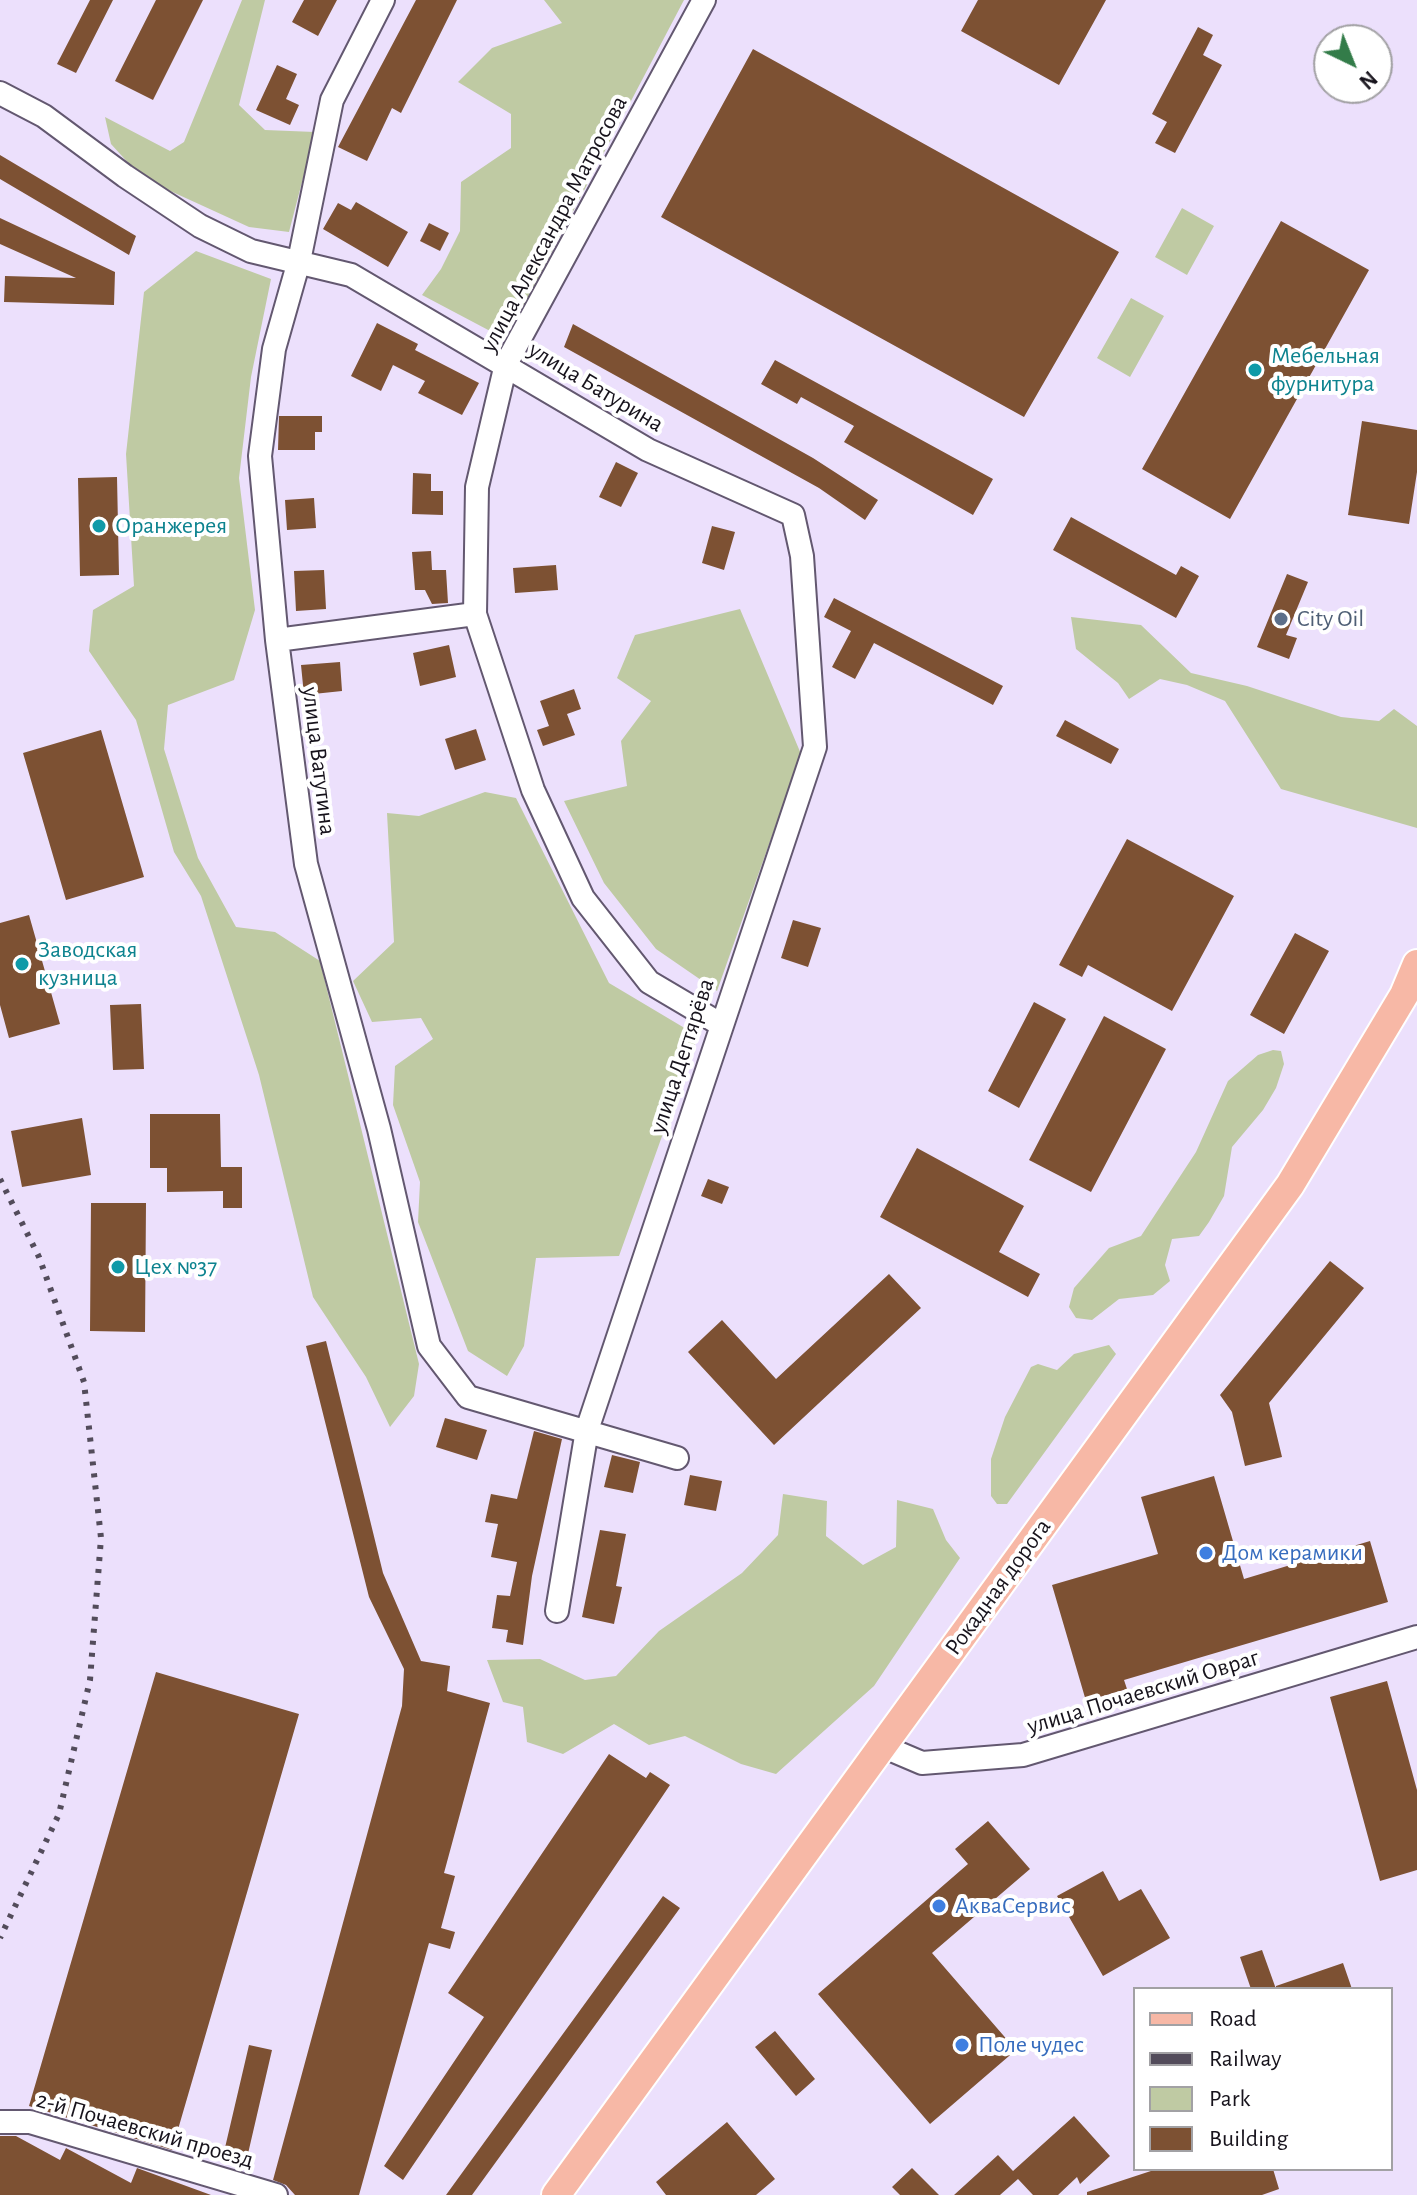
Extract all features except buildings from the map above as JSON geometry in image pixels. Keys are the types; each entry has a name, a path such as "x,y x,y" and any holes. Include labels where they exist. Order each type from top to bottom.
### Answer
{"main road":[{"name":"Рокадная дорога","path":"556,2195 1290,1185 1404,995 1417,964"}],"street":[{"name":"улица Ватутина","path":"383,0 332,100 299,261 274,349 260,456 277,640 306,864 379,1129 429,1346 468,1397 677,1458"},
{"name":"улица Александра Матросова","path":"704,0 506,364 477,487 475,614 533,790 583,898 649,982 720,1024"},
{"name":"улица Батурина","path":"0,93 44,116 200,226 251,251 351,275 648,450 793,515"},
{"name":"улица Дегтярёва","path":"557,1611 587,1430 720,1024 815,747 802,556 793,515"},
{"path":"277,640 475,614"},
{"name":"улица Почаевский Овраг","path":"882,1746 922,1763 1023,1755 1417,1637"},
{"name":"2-й Почаевский проезд","path":"0,2122 30,2122 276,2195"}],"green space":[{"path":"242,0 265,0 239,105 265,130 315,132 289,232 249,227 142,178 111,144 105,117 170,151 184,142"},
{"path":"544,0 684,0 515,322 492,332 422,295 441,269 460,231 461,182 511,148 511,114 458,82 492,48 562,23"},
{"path":"1182,208 1214,226 1187,275 1155,257"},
{"path":"196,251 271,279 251,377 239,478 255,610 234,680 168,705 164,749 198,858 236,927 275,932 320,961 419,1364 414,1396 390,1427 366,1377 313,1297 259,1075 201,896 174,852 136,720 89,651 93,610 134,586 126,454 144,292"},
{"path":"1131,298 1164,316 1130,377 1097,358"},
{"path":"740,609 801,754 717,991 656,949 604,883 564,801 627,786 621,741 651,701 617,678 635,635"},
{"path":"1071,617 1141,625 1191,673 1247,686 1341,717 1379,721 1394,709 1417,726 1417,828 1281,789 1225,701 1187,685 1160,679 1129,699 1118,683 1076,649"},
{"path":"485,792 516,798 609,983 698,1036 619,1256 536,1258 524,1346 507,1376 468,1351 418,1222 420,1182 393,1105 395,1066 433,1039 421,1018 372,1022 353,981 394,942 387,813 419,816"},
{"path":"1281,1051 1284,1064 1276,1088 1263,1110 1232,1147 1224,1196 1209,1222 1199,1236 1172,1239 1165,1265 1170,1281 1153,1295 1119,1299 1092,1320 1076,1318 1069,1307 1074,1288 1109,1248 1141,1236 1196,1152 1228,1081 1258,1055"},
{"path":"1109,1345 1116,1354 1007,1504 997,1504 991,1496 991,1459 1005,1417 1031,1367 1038,1364 1057,1370 1074,1354"},
{"path":"783,1494 827,1501 826,1536 863,1565 896,1547 897,1500 933,1509 946,1540 960,1558 874,1686 776,1774 741,1764 685,1736 649,1745 614,1724 563,1754 527,1742 523,1707 503,1702 487,1660 540,1659 585,1680 616,1676 659,1631 742,1573 778,1535"}],"railway":[{"path":"0,1179 39,1257 84,1382 101,1538 90,1680 59,1814 0,1938"}],"place":[{"name":"Мебельная фурнитура","path":"1255,370"},
{"name":"Оранжерея","path":"99,526"},
{"name":"City Oil","path":"1281,619"},
{"name":"Заводская кузница","path":"22,964"},
{"name":"Цех №37","path":"118,1267"},
{"name":"Дом керамики","path":"1206,1553"},
{"name":"АкваСервис","path":"939,1906"},
{"name":"Поле чудес","path":"962,2045"}]}
